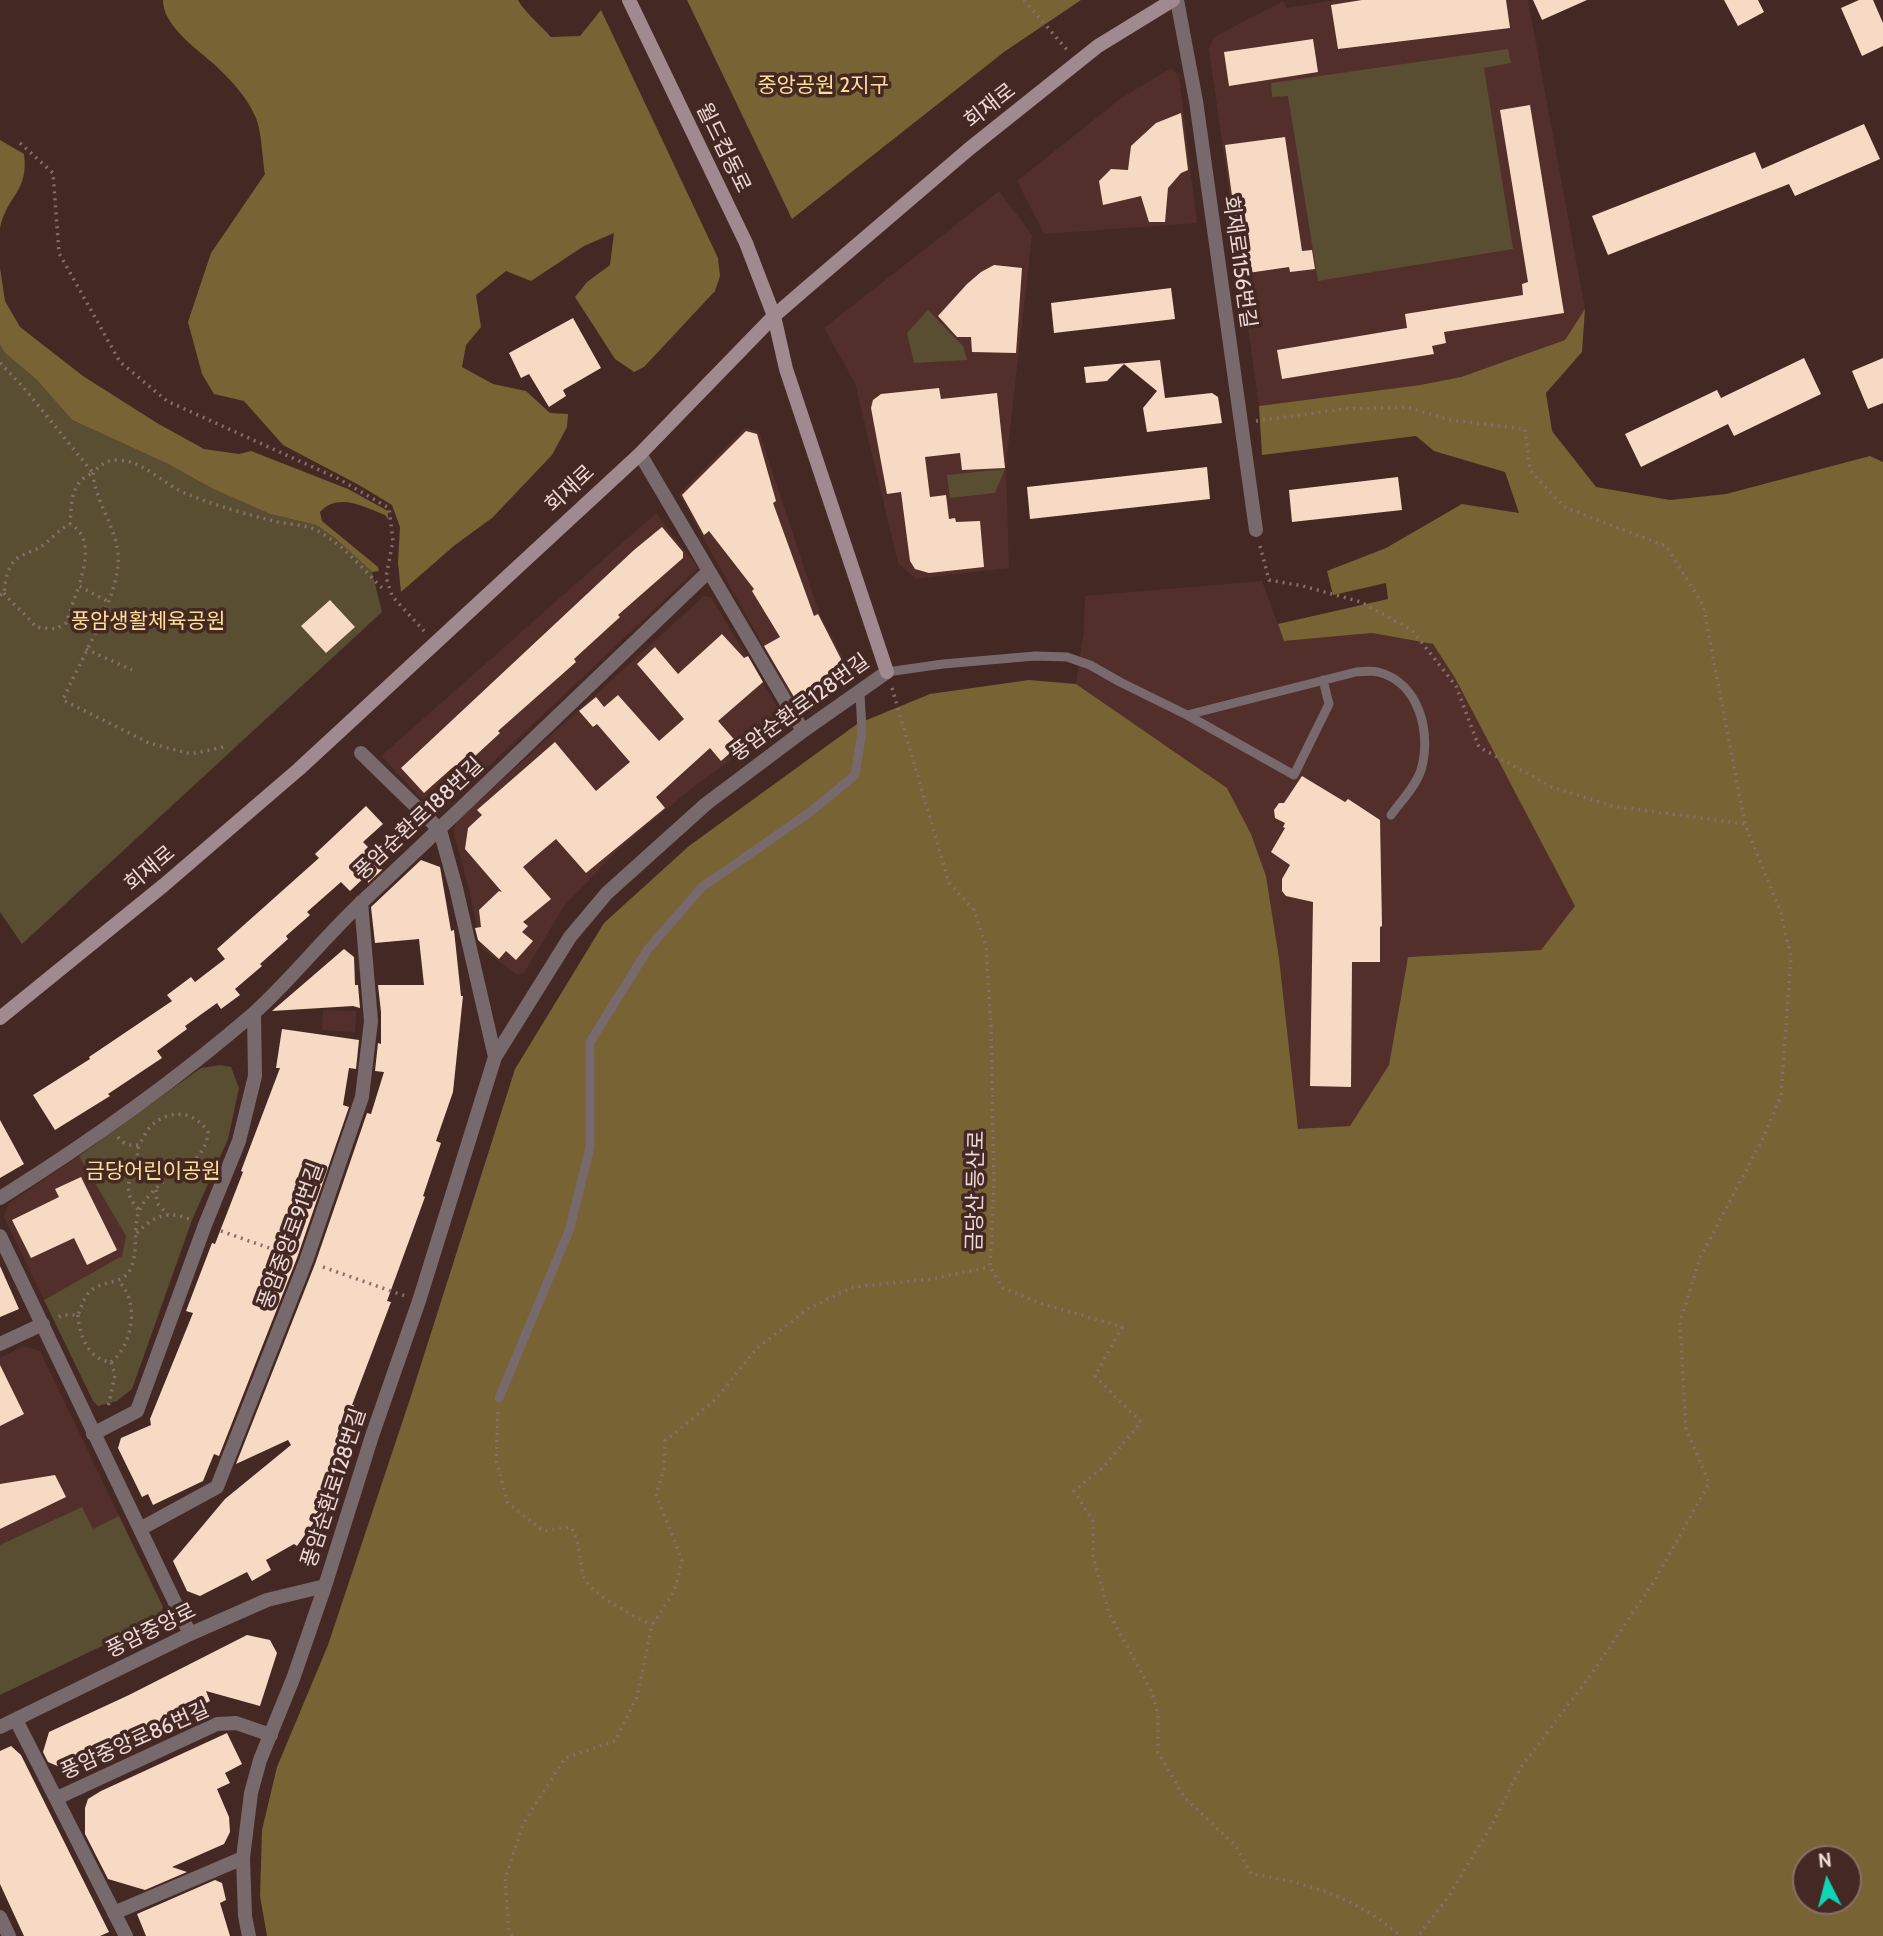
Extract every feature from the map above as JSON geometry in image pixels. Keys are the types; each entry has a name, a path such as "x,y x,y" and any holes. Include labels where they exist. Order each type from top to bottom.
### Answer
{"main road":[{"name":"월드컵동로","path":"629,0 746,243 774,316"},
{"name":"회재로","path":"0,1018 164,885 299,769 640,454 774,316 969,149 1098,46 1175,0"},
{"name":"풍암순환로128번길","path":"774,316 786,369 887,672"}],"street":[{"name":"회재로1156번길","path":"1175,0 1196,101 1256,530"},
{"path":"640,454 803,731"},
{"name":"풍암순환로188번길","path":"0,1198 73,1152 254,1013 361,902 440,830 709,571"},
{"name":"풍암순환로128번길","path":"249,1936 244,1903 243,1857 251,1793 260,1760 293,1679 325,1586 372,1436 419,1301 495,1057 570,937 607,893 706,804 887,672"},
{"path":"361,753 440,830 495,1057"},
{"name":"풍암중앙로91번길","path":"140,1529 217,1487 306,1261 362,1097 371,1021 361,902"},
{"path":"93,1434 137,1411 205,1225 239,1141 255,1076 254,1013"},
{"path":"0,1236 48,1322 93,1434 190,1634"},
{"path":"0,1344 48,1322"},
{"name":"풍암중앙로","path":"0,1727 190,1634 267,1600 325,1586"},
{"name":"풍암중앙로86번길","path":"16,1720 126,1936"},
{"name":"풍암중앙로86번길","path":"57,1798 217,1724 236,1723 271,1735"},
{"path":"114,1913 243,1857"},
{"path":"0,1917 9,1936"}],"lane":[{"path":"887,672 1035,656 1067,657 1090,665 1294,775 1329,704 1324,680"},
{"path":"1186,715 1356,672 1377,671 1398,680 1411,694 1422,718 1425,750 1420,773 1391,815"},
{"path":"499,1398 569,1231 590,1147 590,1042 649,949 702,887 810,813 855,775 862,732 860,693"}],"path":[{"path":"1024,0 1079,63"},
{"path":"20,143 53,173 59,253 120,362 167,401 337,478 389,508 393,541 386,578 392,596 435,643"},
{"path":"0,363 24,388 93,473 94,488 108,516 119,556 118,570 108,601 62,700 149,743 191,754 223,747"},
{"path":"1240,423 1344,409 1407,407 1450,420 1525,429 1530,470 1564,507 1666,546 1703,605 1745,824 1781,913 1791,957 1781,1096 1761,1142 1700,1258 1680,1322 1686,1428 1709,1483 1655,1580 1590,1676 1521,1767 1493,1823 1449,1896 1418,1936"},
{"path":"70,524 76,486 83,477 107,462 117,459 128,461 175,489 197,498 318,531 346,552 384,590"},
{"path":"70,524 81,534 86,553 79,586 66,623 57,629 36,627 24,611 17,610 2,594 11,564 70,524"},
{"path":"1256,530 1269,580 1361,602 1412,630 1456,686 1479,747 1552,787 1612,806 1745,824"},
{"path":"79,586 108,601"},
{"path":"86,649 132,670"},
{"name":"금당산 등산로","path":"887,672 949,883 974,910 986,946 992,1052 994,1183 990,1267 1003,1288 1040,1303 1122,1327 1095,1376 1141,1422 1105,1465 1074,1491 1093,1521 1093,1556 1109,1613 1152,1692 1158,1716 1158,1752 1184,1797 1236,1846 1251,1874 1285,1879 1337,1895 1381,1919 1400,1936"},
{"path":"136,1162 144,1176 150,1180 167,1178 184,1170 206,1148 208,1132 203,1124 191,1115 163,1117 149,1127 139,1145 128,1191 132,1203 139,1210"},
{"path":"114,1131 121,1142 130,1146 139,1145"},
{"path":"111,1362 100,1359 91,1352 79,1330 78,1315 86,1296 93,1288 126,1276 136,1250 139,1210 167,1178"},
{"path":"156,1188 157,1203 168,1215"},
{"path":"137,1233 148,1221 168,1215 183,1216 419,1301"},
{"path":"512,1936 509,1932 505,1879 523,1824 565,1758 615,1741 637,1698 652,1625 674,1592 682,1562 656,1494 664,1470 665,1441 716,1399 757,1348 808,1309 853,1287 931,1279 990,1267"},
{"path":"114,1424 108,1405 114,1381 111,1362 122,1347 132,1312 129,1294 118,1281"},
{"path":"48,1322 64,1315 78,1315"},
{"path":"499,1398 496,1460 508,1503 543,1531 571,1527 579,1544 583,1577 607,1600 652,1625"}],"shaded area":[{"path":"1335,0 1528,0 1585,309 1565,340 1461,377 1259,406 1209,49 1214,37 1283,1 1287,8"},
{"path":"1171,68 1179,76 1197,223 1044,234 1017,181 1120,99"},
{"path":"999,191 1032,235 1006,465 1009,568 916,579 898,563 855,383 824,328"},
{"path":"745,428 759,431 818,610 844,660 842,681 802,702 792,698 679,494"},
{"path":"656,513 698,568 437,815 381,756"},
{"path":"1262,581 1284,641 1372,633 1433,644 1455,678 1576,906 1541,950 1408,957 1389,1065 1351,1126 1298,1130 1279,958 1266,876 1251,834 1227,788 1076,684 1084,629 1085,596"},
{"path":"704,596 711,597 785,720 688,791 617,851 564,906 524,973 517,975 481,948 470,893 453,831 457,821"},
{"path":"323,1010 356,1011 355,1032 322,1030"},
{"path":"79,1156 126,1236 122,1257 44,1300 4,1217 8,1204"},
{"path":"23,1346 40,1351 163,1607 158,1619 0,1695 0,1358"}],"green space":[{"path":"163,0 518,0 551,37 580,36 601,10 718,258 720,276 715,291 644,367 634,372 615,359 575,297 587,282 610,265 614,233 584,246 531,281 506,271 476,295 481,327 466,345 462,367 493,384 526,391 550,413 568,414 567,427 552,455 492,518 455,545 401,592 398,563 400,527 392,505 283,445 244,401 214,394 202,374 188,322 211,253 265,174 259,129 252,109 226,76 175,28 168,19"},
{"name":"중앙공원 2지구","path":"687,0 1081,0 1004,52 792,219"},
{"path":"1508,49 1511,63 1484,68 1513,249 1318,281 1288,96 1272,97 1271,83"},
{"path":"0,140 24,154 25,167 20,185 0,228"},
{"path":"0,268 5,301 20,327 83,376 157,423 204,449 239,454 251,451 348,489 388,511 388,519 369,508 343,502 327,506 320,512 322,521 378,567 379,571 372,572 336,539 316,525 270,514 72,420 36,379 5,353 0,345"},
{"path":"1585,309 1582,352 1546,393 1552,431 1596,487 1670,500 1726,494 1870,456 1883,462 1883,1936 267,1936 260,1896 262,1830 277,1767 328,1645 515,1069 604,923 689,846 857,724 930,694 1029,680 1076,684 1227,788 1251,834 1266,876 1279,958 1298,1129 1350,1126 1389,1065 1408,957 1541,950 1575,906 1455,678 1433,644 1372,633 1284,641 1278,624 1388,599 1386,583 1333,595 1327,571 1386,548 1462,504 1519,513 1505,472 1434,451 1416,436 1262,455 1259,406 1461,377 1565,340"},
{"path":"928,310 963,346 967,360 914,363 907,333"},
{"name":"풍암생활체육공원","path":"0,345 5,353 36,379 72,420 270,514 316,525 336,539 372,572 382,612 22,944 0,912"},
{"path":"1005,469 995,493 950,498 947,475"},
{"name":"금당어린이공원","path":"220,1065 231,1067 239,1088 228,1139 192,1220 132,1389 117,1401 98,1406 93,1401 44,1300 122,1256 126,1236 79,1156 201,1068"},
{"path":"82,1507 93,1529 119,1516 163,1607 158,1619 0,1695 0,1545"}],"building":[{"path":"1362,0 1506,0 1510,28 1338,49 1331,5"},
{"path":"1533,0 1587,0 1542,20"},
{"path":"1724,0 1758,0 1764,12 1738,26"},
{"path":"1859,0 1873,0 1883,23 1883,46 1862,56 1841,8"},
{"path":"1313,39 1318,72 1229,86 1224,52"},
{"path":"1530,105 1564,313 1444,332 1446,343 1432,346 1434,354 1282,379 1277,350 1407,328 1405,314 1523,295 1522,284 1528,282 1500,110"},
{"path":"1181,113 1188,170 1181,173 1168,188 1165,222 1149,222 1141,196 1103,205 1099,181 1111,169 1128,170 1131,146 1156,123"},
{"path":"1864,124 1880,159 1795,196 1789,184 1608,255 1592,216 1755,152 1762,169"},
{"path":"1285,137 1302,251 1312,250 1315,269 1290,272 1289,267 1248,273 1245,253 1240,254 1225,145"},
{"path":"994,265 1022,268 1016,353 972,352 971,337 957,337 938,316 967,284"},
{"path":"1171,288 1175,319 1054,333 1051,303"},
{"path":"573,318 601,368 563,390 566,396 549,407 529,374 521,378 509,353"},
{"path":"1804,358 1821,394 1734,436 1728,424 1641,467 1625,434 1717,390 1721,398"},
{"path":"1883,358 1883,403 1868,409 1852,371"},
{"path":"1160,360 1165,398 1212,393 1218,397 1222,423 1147,432 1143,408 1157,391 1124,364 1107,381 1086,383 1084,367"},
{"path":"939,388 941,399 997,393 1005,468 962,470 960,453 925,457 930,497 946,495 949,519 955,518 956,522 980,521 984,567 929,573 915,569 910,561 901,492 887,494 871,408 873,400 881,394"},
{"path":"746,431 757,434 776,501 773,503 814,616 818,614 841,659 838,679 800,699 794,697 764,646 780,637 752,591 754,589 709,531 704,535 682,495"},
{"path":"1207,467 1210,499 1030,519 1027,487"},
{"path":"1398,477 1402,510 1292,522 1289,490"},
{"path":"662,527 683,552 683,558 618,615 620,617 574,659 576,662 498,731 500,733 474,757 478,760 460,777 452,768 424,793 401,768"},
{"path":"330,600 355,627 326,653 301,626"},
{"path":"722,634 744,658 748,656 763,682 718,721 739,745 721,761 710,748 656,797 665,808 586,873 556,839 523,867 551,899 523,922 528,926 522,932 533,941 516,960 506,951 499,959 478,940 475,928 481,927 479,910 499,891 502,892 465,849 468,828 482,815 477,810 555,742 596,791 630,762 597,724 593,727 579,711 596,697 604,707 618,695 659,741 684,719 637,664 655,647 678,674"},
{"path":"1302,776 1345,802 1348,799 1380,820 1380,962 1352,962 1351,1087 1310,1086 1313,902 1286,896 1282,891 1282,879 1290,865 1271,852 1285,828 1285,823 1275,818 1274,810 1279,803 1284,803"},
{"path":"366,806 383,824 363,842 368,847 364,851 382,870 368,883 367,875 350,891 341,882 307,912 310,915 286,936 288,939 235,989 240,995 221,1009 217,1003 185,1026 187,1029 157,1051 162,1058 108,1094 110,1096 55,1130 33,1095 90,1059 89,1057 172,1001 167,995 191,977 195,982 225,959 217,949 319,858 315,854"},
{"path":"421,860 440,867 451,931 454,930 463,996 453,1092 436,1141 441,1143 423,1196 425,1197 387,1301 391,1302 352,1405 336,1458 339,1459 314,1522 297,1546 294,1544 266,1560 271,1570 252,1581 247,1572 200,1596 187,1591 173,1561 225,1499 291,1445 288,1440 236,1464 315,1264 367,1113 371,1114 384,1072 375,1071 378,1043 381,1044 378,985 424,985 419,939 375,943 371,907"},
{"path":"344,949 354,957 355,985 358,985 360,1008 353,1006 272,1011"},
{"path":"282,1029 359,1040 356,1069 349,1068 343,1105 349,1107 297,1258 219,1456 214,1454 203,1481 153,1505 148,1494 142,1497 118,1448 121,1438 151,1425 150,1419 193,1313 186,1311 243,1172 241,1171 280,1068 276,1068"},
{"path":"0,1120 24,1164 0,1178"},
{"path":"81,1177 117,1250 87,1265 74,1238 31,1258 12,1220 59,1197 55,1189"},
{"path":"0,1266 19,1309 0,1317"},
{"path":"0,1365 24,1414 0,1426"},
{"path":"55,1475 66,1497 0,1529 0,1484"},
{"path":"247,1635 270,1640 277,1653 260,1706 206,1691 210,1701 135,1740 132,1735 83,1759 84,1763 67,1770 48,1762 43,1752 49,1732"},
{"path":"227,1733 242,1764 225,1773 230,1783 217,1789 229,1817 230,1832 224,1844 172,1867 187,1872 145,1890 108,1879 85,1834 85,1808 88,1799"},
{"path":"11,1746 21,1755 109,1932 100,1936 24,1936 0,1884 0,1751"},
{"path":"215,1880 222,1883 226,1900 220,1903 230,1936 146,1936 137,1914"}]}
